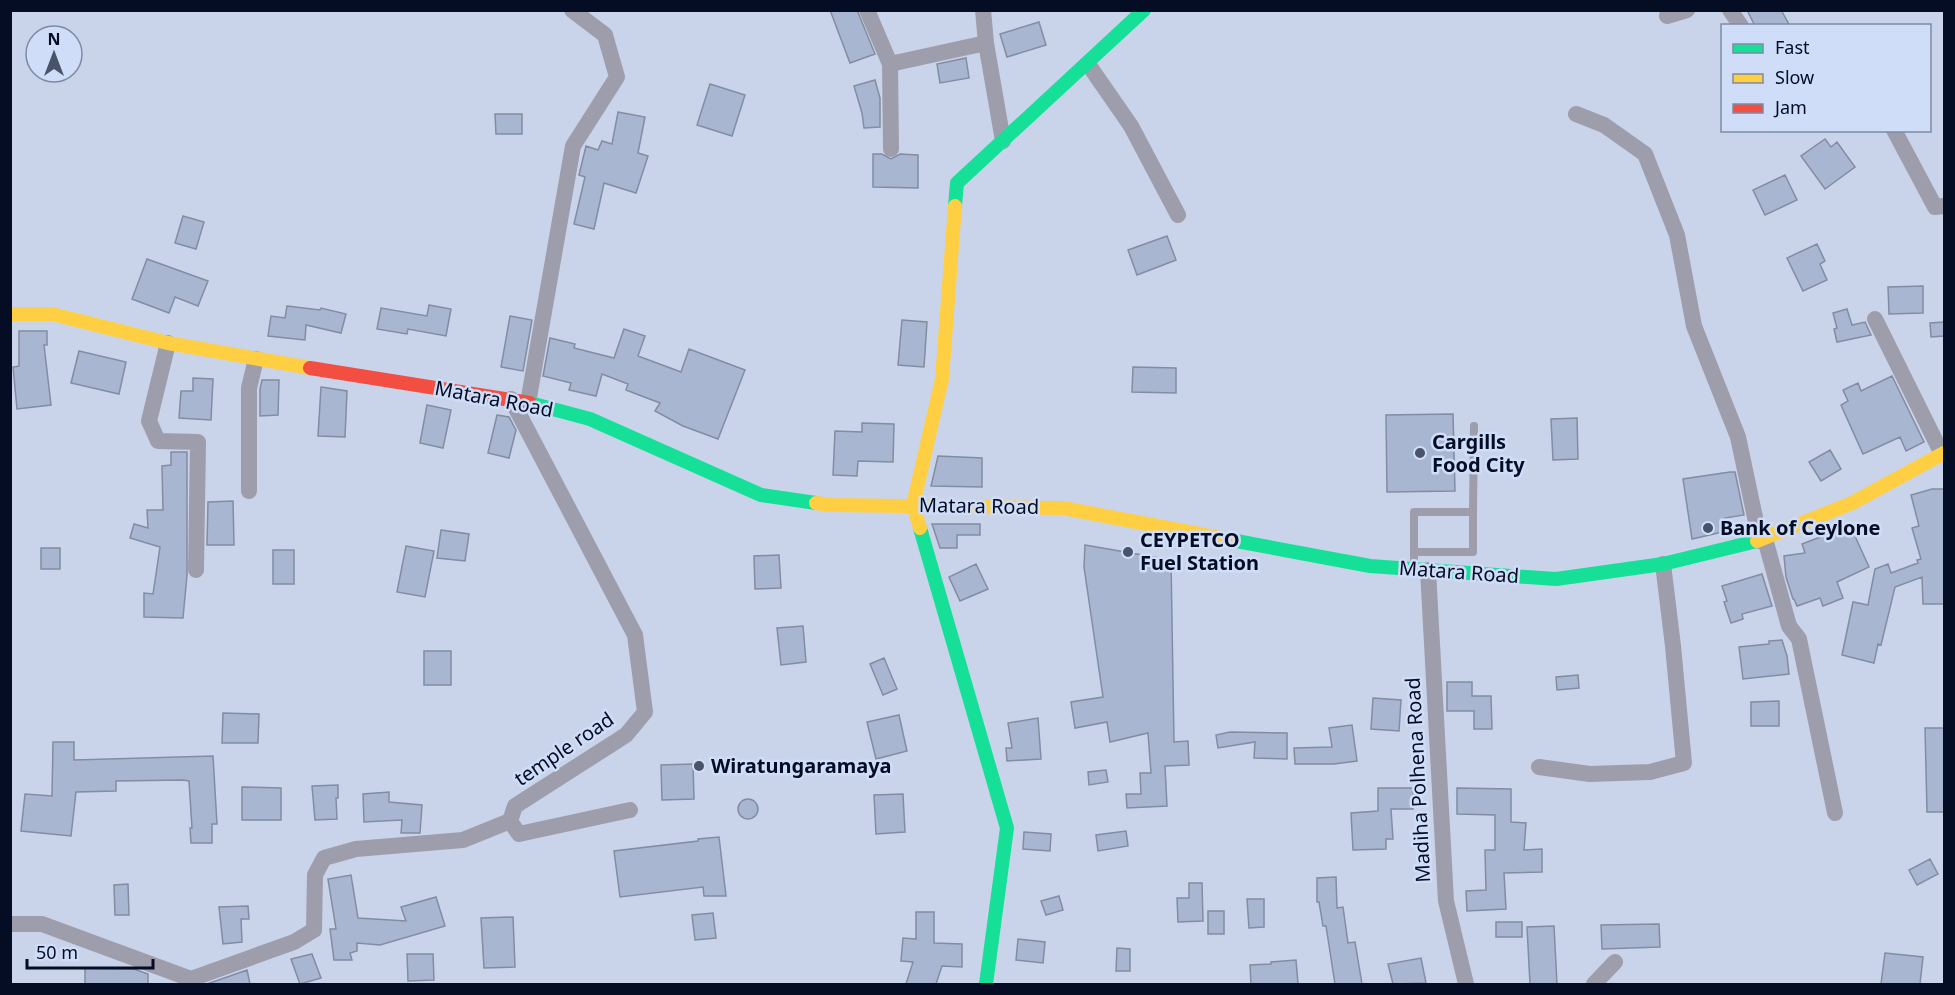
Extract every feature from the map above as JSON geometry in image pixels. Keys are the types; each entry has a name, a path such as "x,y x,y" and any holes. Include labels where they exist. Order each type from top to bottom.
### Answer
{"main road":[{"path":"986,984 1007,828 914,505 942,379 957,183 1144,10"},
{"name":"Matara Road","path":"10,314 52,314 168,343 520,401 590,419 761,495 830,505 1063,508 1370,566 1556,579 1663,564 1763,540 1852,503 1943,453"}],"street":[{"path":"520,401 573,146 617,76 605,35 572,10"},
{"path":"867,10 890,64 891,149"},
{"path":"982,10 1003,141"},
{"path":"1667,16 1687,10"},
{"path":"1730,10 1740,24"},
{"path":"890,64 986,43"},
{"path":"1088,64 1131,126 1178,215"},
{"path":"1576,114 1604,125 1645,154 1677,235 1694,326 1738,437 1763,540 1789,626 1799,639 1835,813"},
{"path":"1895,132 1935,207 1944,206"},
{"path":"1875,319 1943,453"},
{"path":"168,343 149,421 158,441 198,442 196,570"},
{"path":"249,490 249,388 256,359"},
{"name":"temple road","path":"510,821 515,806 626,735 645,712 635,635 520,401"},
{"path":"1539,767 1590,774 1650,771 1684,763 1663,564"},
{"name":"Madiha Polhena Road","path":"1421,569 1446,901 1466,984"},
{"path":"10,924 42,924 191,979 294,942 314,930 315,875 324,858 356,849 463,840 510,821 519,834 630,810"},
{"path":"1593,984 1615,962"}],"lane":[{"path":"1414,552 1473,552 1474,426"},
{"path":"1421,569 1414,552 1414,512 1473,512"}],"building":[{"path":"830,10 857,10 875,54 850,63"},
{"path":"1747,10 1781,10 1789,24 1754,24"},
{"path":"1039,22 1046,45 1007,57 1000,34"},
{"path":"966,58 969,78 940,83 937,64"},
{"path":"875,80 880,98 880,127 864,128 854,86"},
{"path":"710,84 745,95 732,136 697,125"},
{"path":"618,112 645,117 638,153 648,156 636,193 604,183 594,229 574,224 585,177 579,175 586,146 598,150 602,141 612,144"},
{"path":"495,114 522,114 522,134 496,134"},
{"path":"1825,139 1831,147 1837,142 1855,167 1825,189 1801,156"},
{"path":"873,154 882,154 891,159 900,154 918,155 918,188 873,187"},
{"path":"1785,175 1797,200 1765,215 1753,190"},
{"path":"183,216 204,222 196,249 175,243"},
{"path":"1167,236 1176,260 1137,275 1128,250"},
{"path":"1817,244 1825,261 1820,264 1827,280 1803,291 1787,258"},
{"path":"147,259 208,281 198,306 175,297 169,313 132,299"},
{"path":"1923,286 1923,313 1889,314 1888,287"},
{"path":"429,305 451,309 446,336 408,329 407,334 377,329 381,308 427,316"},
{"path":"287,306 320,310 321,308 346,314 341,333 306,325 305,340 268,336 271,316 285,318"},
{"path":"1847,309 1852,325 1865,322 1871,335 1837,342 1834,329 1837,328 1833,313"},
{"path":"510,316 532,320 523,371 501,367"},
{"path":"902,320 927,322 924,367 898,365"},
{"path":"1944,322 1944,336 1931,337 1930,323"},
{"path":"624,329 645,336 638,356 681,372 689,349 745,370 718,439 683,426 655,411 660,403 626,390 628,384 602,374 596,396 569,390 571,383 543,376 550,338 575,344 574,348 614,358"},
{"path":"19,331 47,331 47,345 44,345 51,405 17,409 13,367 19,366"},
{"path":"79,351 126,362 119,394 71,383"},
{"path":"1133,367 1176,368 1176,393 1132,392"},
{"path":"1892,376 1924,442 1906,451 1900,437 1863,454 1841,405 1848,401 1843,390 1858,383 1861,391"},
{"path":"193,378 213,379 211,420 179,418 181,391 193,391"},
{"path":"262,380 279,380 278,415 260,416"},
{"path":"321,387 347,391 345,437 318,436"},
{"path":"427,405 451,410 443,448 420,443"},
{"name":"Cargills Food City","path":"1453,414 1455,491 1387,492 1386,415"},
{"path":"497,415 509,417 516,430 509,458 488,453"},
{"path":"1577,418 1578,459 1553,460 1551,419"},
{"path":"862,423 894,424 893,462 858,461 857,476 833,475 835,431 862,432"},
{"path":"1830,450 1841,469 1821,481 1809,462"},
{"path":"171,452 187,452 187,575 183,618 144,617 144,593 153,594 160,547 130,538 134,524 148,528 147,510 163,510 162,466 171,465"},
{"path":"938,456 982,458 982,487 931,486"},
{"path":"1735,472 1744,515 1725,518 1727,531 1692,539 1683,479"},
{"path":"1932,489 1944,489 1944,604 1923,604 1922,577 1895,587 1881,645 1878,644 1874,663 1842,655 1853,602 1868,605 1875,569 1888,564 1891,573 1918,563 1917,560 1921,559 1912,528 1919,526 1911,495"},
{"path":"233,501 234,545 207,545 208,502"},
{"path":"1849,523 1869,567 1837,582 1843,598 1823,606 1820,598 1797,606 1786,577 1784,556 1805,553 1802,544"},
{"path":"932,524 980,524 980,535 957,535 957,548 940,548"},
{"path":"441,530 469,534 465,561 437,558"},
{"path":"1085,545 1171,560 1174,742 1188,741 1189,765 1165,766 1167,806 1127,808 1126,794 1141,794 1140,773 1151,773 1148,733 1110,742 1107,722 1075,728 1071,702 1103,697 1084,567"},
{"path":"406,546 434,551 425,597 397,592"},
{"path":"41,548 60,548 60,569 41,569"},
{"path":"273,550 294,550 294,584 273,584"},
{"path":"779,555 781,588 755,589 754,556"},
{"path":"976,564 988,589 960,601 949,577"},
{"path":"1762,574 1772,606 1742,614 1743,619 1731,623 1724,602 1727,601 1722,586"},
{"path":"803,626 806,662 781,665 777,628"},
{"path":"1782,640 1789,674 1743,679 1739,647 1769,644 1769,641"},
{"path":"424,651 451,651 451,685 424,685"},
{"path":"884,658 897,689 883,695 870,664"},
{"path":"1578,675 1579,688 1557,690 1556,677"},
{"path":"1447,682 1472,682 1472,696 1491,696 1492,729 1474,729 1474,711 1447,711"},
{"path":"1373,698 1401,700 1399,731 1371,729"},
{"path":"1779,701 1779,726 1751,726 1751,702"},
{"path":"223,713 259,714 258,743 222,743"},
{"path":"899,715 907,751 876,759 867,722"},
{"path":"1038,718 1041,759 1007,761 1006,748 1012,748 1008,723"},
{"path":"1352,725 1357,761 1334,764 1295,764 1294,748 1332,747 1329,728"},
{"path":"1925,728 1944,728 1944,812 1927,812"},
{"path":"1230,732 1287,733 1287,759 1254,758 1255,742 1218,748 1216,735"},
{"path":"53,742 74,742 74,760 213,756 217,824 212,824 212,843 191,843 189,781 183,780 116,781 116,791 76,792 71,836 21,831 25,794 52,796"},
{"path":"693,764 694,799 662,800 661,765"},
{"path":"1106,770 1108,782 1089,785 1088,772"},
{"path":"338,785 337,819 315,820 312,786"},
{"path":"242,787 281,788 281,820 242,820"},
{"path":"1378,788 1413,788 1413,809 1391,809 1393,839 1386,839 1386,849 1353,850 1351,813 1378,811"},
{"path":"1457,788 1511,789 1511,822 1526,823 1524,850 1542,849 1542,872 1504,873 1506,909 1467,911 1466,891 1486,890 1485,850 1495,850 1495,815 1457,814"},
{"path":"389,792 389,802 422,805 420,833 401,833 402,820 364,822 363,794"},
{"path":"903,794 905,832 876,834 874,795"},
{"path":"748,799 755,802 758,809 755,816 748,819 741,816 738,809 741,802"},
{"path":"1126,831 1128,846 1098,851 1096,835"},
{"path":"1024,832 1051,834 1050,851 1023,849"},
{"path":"719,837 726,896 704,896 703,887 620,897 614,851"},
{"path":"1930,859 1938,874 1917,885 1909,870"},
{"path":"351,875 358,918 406,921 401,907 436,897 445,926 380,945 357,943 357,951 350,953 352,960 334,960 330,929 336,929 328,879"},
{"path":"1336,877 1337,908 1343,907 1348,943 1355,942 1362,984 1335,984 1326,926 1323,926 1319,902 1317,902 1317,878"},
{"path":"1189,883 1202,883 1203,921 1178,922 1177,898 1189,898"},
{"path":"128,884 129,915 115,915 114,885"},
{"path":"1059,896 1063,910 1046,915 1041,901"},
{"path":"1247,899 1264,899 1264,927 1249,928"},
{"path":"248,906 249,919 241,919 242,942 223,944 219,907"},
{"path":"1208,911 1224,911 1224,934 1208,934"},
{"path":"916,912 934,912 934,943 962,944 962,967 942,966 936,984 906,984 913,962 901,961 903,938 916,939"},
{"path":"713,913 716,938 695,940 692,915"},
{"path":"513,917 515,967 484,968 481,918"},
{"path":"1496,922 1522,922 1522,937 1496,937"},
{"path":"1659,924 1660,947 1602,949 1601,925"},
{"path":"1554,926 1557,984 1530,984 1527,927"},
{"path":"1018,939 1045,942 1043,963 1016,960"},
{"path":"1117,948 1130,949 1130,971 1116,971"},
{"path":"1885,953 1923,957 1920,984 1881,984"},
{"path":"312,954 321,978 300,984 291,959"},
{"path":"407,954 433,954 434,980 408,981"},
{"path":"1421,958 1426,983 1393,984 1388,964"},
{"path":"1296,960 1298,984 1251,984 1250,965"},
{"path":"85,968 134,969 148,974 148,984 85,984"},
{"path":"247,970 250,984 207,984"}],"traffic: fast":[{"path":"955,206 957,183 1144,10"},
{"path":"530,403 590,419 761,495 816,503"},
{"path":"920,528 1007,828 986,984"},
{"path":"1231,540 1370,566 1556,579 1663,564 1757,541"}],"traffic: slow":[{"path":"920,528 913,505 942,379 955,206"},
{"path":"10,314 52,314 168,343 310,368"},
{"path":"1757,541 1852,503 1944,453"},
{"path":"816,503 1063,508 1231,540"}],"traffic: jam":[{"path":"310,368 530,403"}],"place":[{"name":"Cargills Food City","path":"1420,453"},
{"name":"Bank of Ceylone","path":"1708,528"},
{"name":"CEYPETCO Fuel Station","path":"1128,552"},
{"name":"Wiratungaramaya","path":"699,766"}]}
